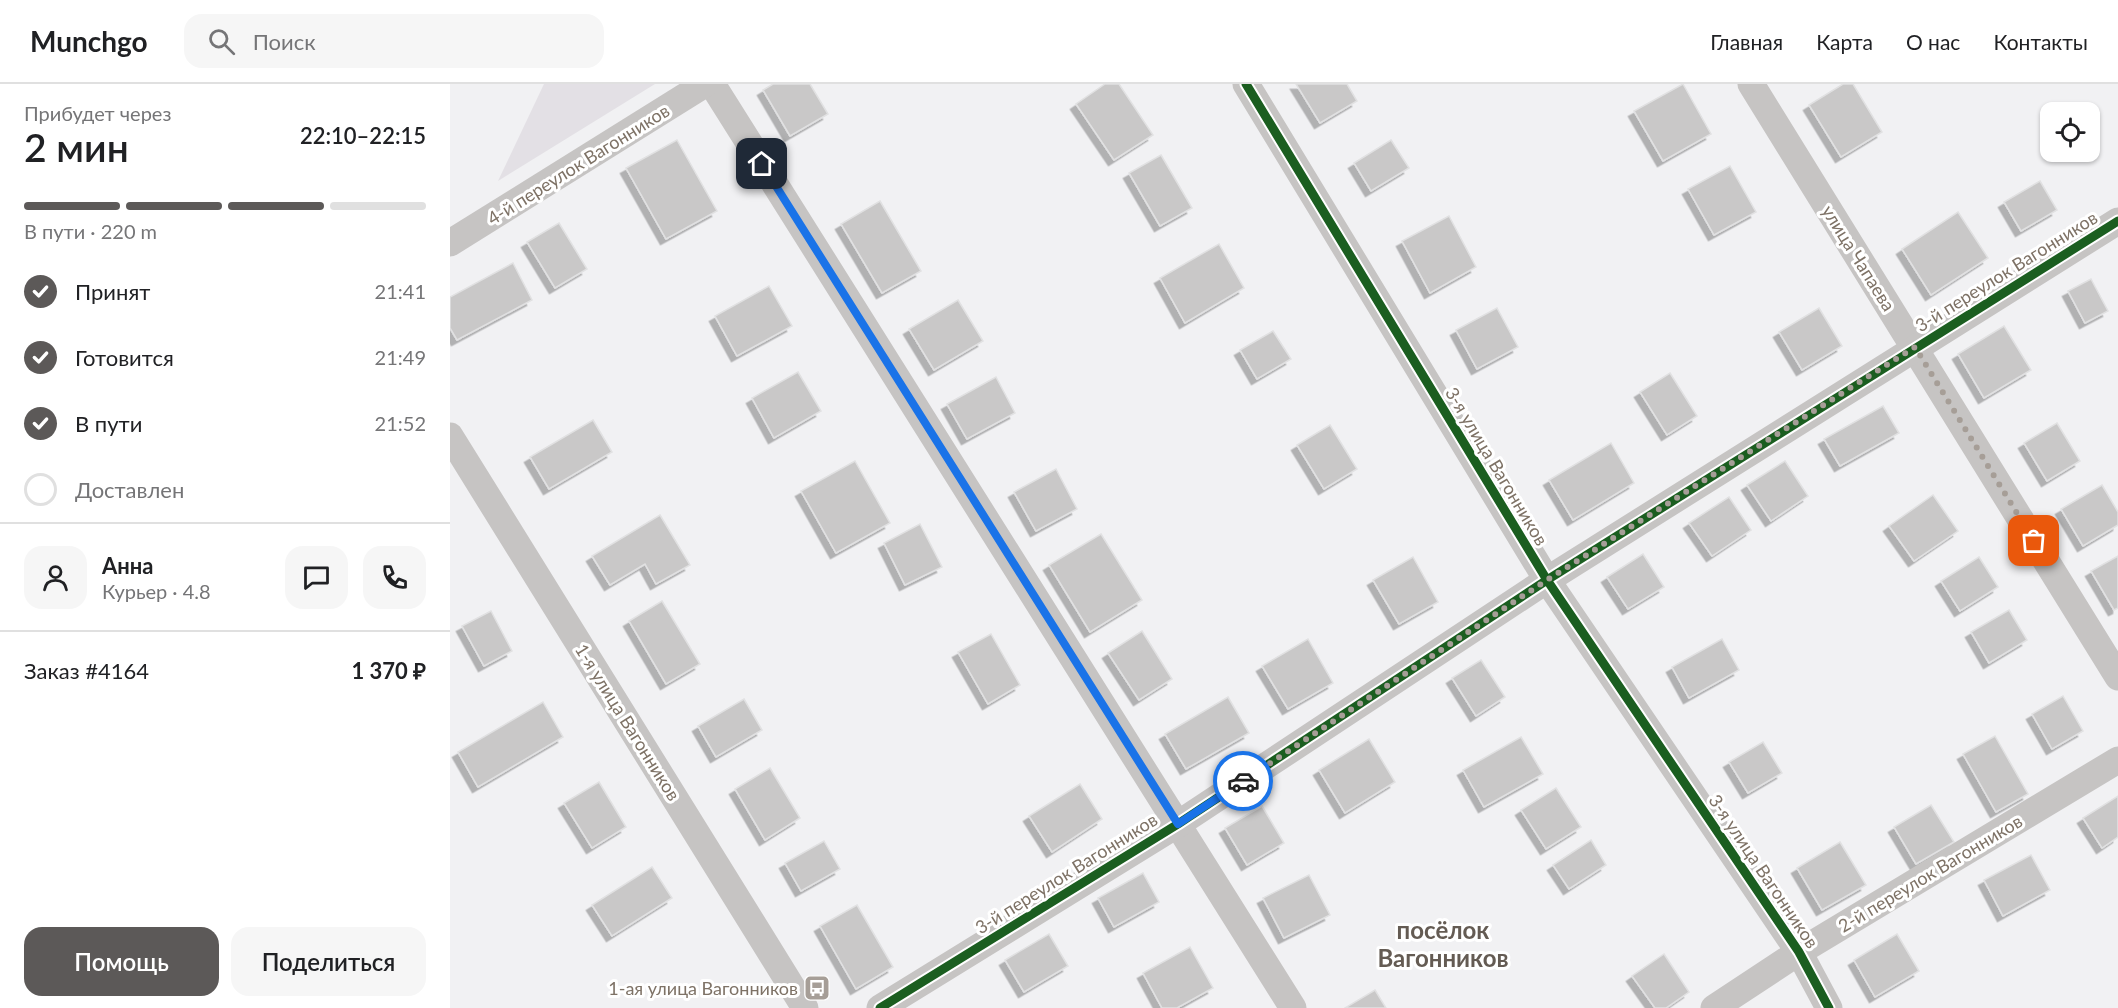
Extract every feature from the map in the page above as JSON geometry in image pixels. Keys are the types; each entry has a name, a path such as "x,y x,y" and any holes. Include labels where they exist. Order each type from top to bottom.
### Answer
{"street":[{"name":"4-й переулок Вагонников","path":"450,243 705,84"},
{"path":"712,84 1293,1008"},
{"name":"3-я улица Вагонников","path":"1246,84 1547,580 1799,952 1829,1008"},
{"name":"улица Чапаева","path":"1751,84 2118,677"},
{"name":"3-й переулок Вагонников","path":"880,1008 1178,824 1547,580 2118,221"},
{"name":"1-я улица Вагонников","path":"450,436 805,1008"},
{"name":"2-й переулок Вагонников","path":"1714,1008 1799,952 2118,760"}],"shaded area":[{"path":"544,84 655,84 498,181"}],"building":[{"path":"773,84 810,84 828,114 790,136 763,90"},
{"path":"1105,84 1119,84 1153,135 1114,160 1076,104"},
{"path":"1296,84 1347,84 1357,101 1320,123"},
{"path":"1683,84 1711,134 1663,161 1634,111"},
{"path":"1843,84 1853,84 1882,132 1841,157 1809,105"},
{"path":"677,140 717,211 666,239 626,168"},
{"path":"1391,140 1409,168 1371,191 1354,163"},
{"path":"1161,155 1192,208 1160,226 1129,173"},
{"path":"1730,166 1756,212 1714,235 1688,189"},
{"path":"2040,181 2057,210 2021,231 2004,202"},
{"path":"880,201 921,271 882,293 841,224"},
{"path":"1958,212 1988,258 1931,295 1902,249"},
{"path":"1449,216 1476,267 1430,293 1402,241"},
{"path":"559,223 587,269 555,288 527,242"},
{"path":"1219,244 1244,288 1185,323 1160,278"},
{"path":"513,263 532,300 457,340 450,328 450,297"},
{"path":"2091,279 2108,311 2085,323 2068,291"},
{"path":"769,286 792,326 737,356 715,316"},
{"path":"958,300 983,341 934,370 909,329"},
{"path":"1497,308 1518,347 1477,369 1456,330"},
{"path":"1819,308 1842,346 1802,370 1779,332"},
{"path":"2004,326 2031,370 1984,398 1958,354"},
{"path":"1273,331 1291,359 1257,379 1240,350"},
{"path":"798,372 821,411 774,438 752,398"},
{"path":"1670,373 1697,416 1667,435 1640,392"},
{"path":"996,377 1015,413 967,439 947,404"},
{"path":"1883,406 1899,433 1840,466 1824,439"},
{"path":"593,420 612,452 549,489 530,457"},
{"path":"2057,423 2080,461 2047,481 2024,443"},
{"path":"1330,425 1357,469 1324,489 1297,445"},
{"path":"1611,443 1634,483 1573,520 1549,480"},
{"path":"855,461 890,523 836,553 801,491"},
{"path":"1785,461 1808,496 1771,521 1747,485"},
{"path":"1056,469 1077,509 1036,531 1014,492"},
{"path":"2102,485 2118,512 2118,525 2083,546 2061,509"},
{"path":"1933,495 1958,531 1914,561 1889,526"},
{"path":"1729,497 1751,530 1712,556 1689,523"},
{"path":"660,515 690,565 656,584 645,564 610,585 592,556"},
{"path":"920,524 942,567 905,585 884,543"},
{"path":"1101,534 1142,600 1090,632 1049,565"},
{"path":"1643,554 1664,587 1628,609 1607,577"},
{"path":"2118,556 2118,608 2114,610 2091,571"},
{"path":"1413,557 1438,602 1399,624 1373,580"},
{"path":"1979,557 1998,587 1960,611 1941,581"},
{"path":"662,601 700,664 666,684 629,621"},
{"path":"2009,610 2027,640 1989,663 1971,632"},
{"path":"491,611 512,651 484,666 462,626"},
{"path":"1142,631 1172,679 1139,700 1108,653"},
{"path":"991,634 1020,685 988,704 958,652"},
{"path":"1308,639 1333,683 1288,709 1262,666"},
{"path":"1722,639 1739,670 1689,698 1672,667"},
{"path":"1481,660 1505,697 1476,716 1452,678"},
{"path":"2063,696 2083,731 2052,749 2032,714"},
{"path":"1228,697 1249,733 1186,769 1165,734"},
{"path":"744,699 762,730 716,757 698,726"},
{"path":"543,702 563,737 478,787 458,752"},
{"path":"1995,736 2028,794 1996,812 1963,754"},
{"path":"1521,737 1543,774 1484,807 1463,770"},
{"path":"1369,739 1395,782 1345,813 1319,770"},
{"path":"1763,742 1782,773 1748,793 1729,762"},
{"path":"770,768 800,818 765,840 735,789"},
{"path":"599,782 626,827 592,848 564,803"},
{"path":"1080,784 1102,819 1052,852 1029,816"},
{"path":"1556,788 1581,827 1546,849 1521,810"},
{"path":"2118,796 2118,837 2102,848 2083,818"},
{"path":"1931,805 1954,842 1916,864 1894,827"},
{"path":"1262,806 1284,843 1247,865 1225,828"},
{"path":"1591,840 1606,865 1569,889 1553,865"},
{"path":"824,841 840,869 801,891 785,863"},
{"path":"1840,842 1866,885 1822,910 1797,868"},
{"path":"2031,855 2050,890 2003,916 1984,880"},
{"path":"652,867 672,898 612,936 592,905"},
{"path":"1143,873 1159,902 1114,927 1098,898"},
{"path":"1309,875 1330,915 1284,938 1263,898"},
{"path":"857,905 893,967 856,989 820,926"},
{"path":"1049,934 1068,966 1024,992 1005,960"},
{"path":"1897,934 1919,971 1875,997 1854,960"},
{"path":"1190,947 1213,988 1177,1008 1162,1008 1143,973"},
{"path":"1664,954 1689,992 1666,1008 1655,1008 1632,976"},
{"path":"1375,990 1386,1008 1345,1008"}],"cycle path":[{"path":"1246,84 1547,580 1799,952 1829,1008"},
{"path":"880,1008 1178,824 1547,580 2118,221"}],"way so far":[{"path":"1243,781 1547,580 1915,347 2034,541"}],"place":[{"name":"1-ая улица Вагонников","path":"817,988"}],"district":[{"name":"посёлок Вагонников","path":"1443,943"}],"route":[{"path":"762,164 1178,824 1243,781"}]}
